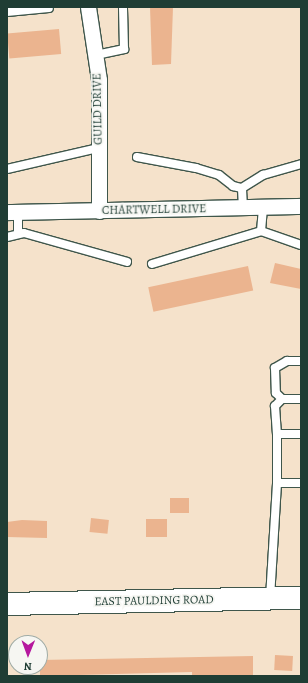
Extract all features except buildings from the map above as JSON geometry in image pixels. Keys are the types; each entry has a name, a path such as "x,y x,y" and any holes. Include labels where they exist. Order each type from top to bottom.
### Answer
{"main road":[{"name":"EAST PAULDING ROAD","path":"7,604 301,598"}],"street":[{"name":"GUILD DRIVE","path":"88,7 96,55 99,211"},
{"name":"CHARTWELL DRIVE","path":"12,212 301,206"}],"lane":[{"path":"96,55 124,49 123,7"},
{"path":"7,12 49,8"},
{"path":"7,169 98,148"},
{"path":"137,157 202,170 242,188"},
{"path":"242,188 263,175 301,164"},
{"path":"242,188 243,208"},
{"path":"261,231 263,207"},
{"path":"12,212 18,233"},
{"path":"152,264 261,231 301,245"},
{"path":"7,237 18,233 127,262"},
{"path":"301,361 287,361 275,368 276,393 282,399 301,399"},
{"path":"270,598 277,483 277,434 275,406 282,399"},
{"path":"277,434 301,434"},
{"path":"277,483 301,483"}]}
